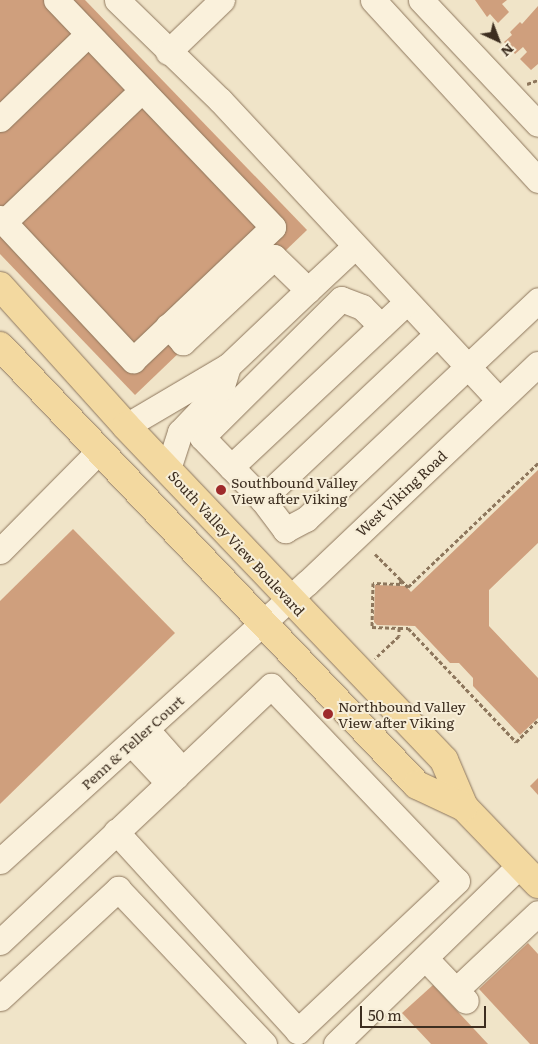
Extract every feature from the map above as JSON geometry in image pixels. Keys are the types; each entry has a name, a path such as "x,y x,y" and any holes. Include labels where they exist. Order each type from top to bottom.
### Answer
{"main road":[{"name":"South Valley View Boulevard","path":"0,286 126,426 444,760 464,807 529,875"},
{"name":"South Valley View Boulevard","path":"0,346 417,785 464,807"},
{"path":"100,450 126,426"}],"street":[{"path":"56,0 142,90 272,227 133,360 2,220 142,90"},
{"path":"118,0 168,52 220,100 499,400"},
{"path":"168,52 222,0"},
{"path":"373,0 538,180"},
{"path":"421,0 538,124"},
{"path":"0,119 88,34"},
{"path":"126,426 228,366 356,246"},
{"path":"168,326 183,342 274,257 308,290"},
{"path":"381,326 362,307 341,298 202,437 262,499 285,530 306,519 538,300"},
{"path":"231,467 407,302"},
{"path":"262,499 437,334"},
{"name":"West Viking Road","path":"264,622 538,364"},
{"path":"168,469 180,432 221,389 228,366"},
{"path":"0,551 100,450"},
{"name":"Penn & Teller Court","path":"0,861 264,622"},
{"path":"0,942 116,832 272,686 457,881 298,1031 116,832"},
{"path":"139,736 177,764 176,776"},
{"path":"336,1044 425,958 529,875"},
{"path":"0,998 118,889 264,1044"},
{"path":"425,958 461,996 538,912"}],"path":[{"path":"375,554 408,587 538,463"},
{"path":"401,580 400,584 374,583 372,627 408,628 516,742 538,720"},
{"path":"374,660 400,636 399,628"}],"building":[{"path":"0,0 85,0 307,230 135,395 0,254"},
{"path":"475,0 507,0 502,4 509,12 498,23 490,14 487,17"},
{"path":"538,6 538,64 531,70 520,59 527,52 523,47 515,54 504,42 512,35 510,32 520,22 522,24"},
{"path":"538,470 538,543 489,590 489,626 538,678 538,718 520,735 473,686 473,678 459,663 450,663 415,626 377,625 374,622 375,585 406,586 411,592"},
{"path":"73,529 175,633 0,804 0,601"},
{"path":"538,778 538,795 530,786"},
{"path":"528,943 538,954 538,1044 530,1044 479,989"},
{"path":"433,985 488,1044 431,1044 402,1013"}],"place":[{"name":"Southbound Valley View after Viking","path":"221,490"},
{"name":"Northbound Valley View after Viking","path":"328,714"}]}
